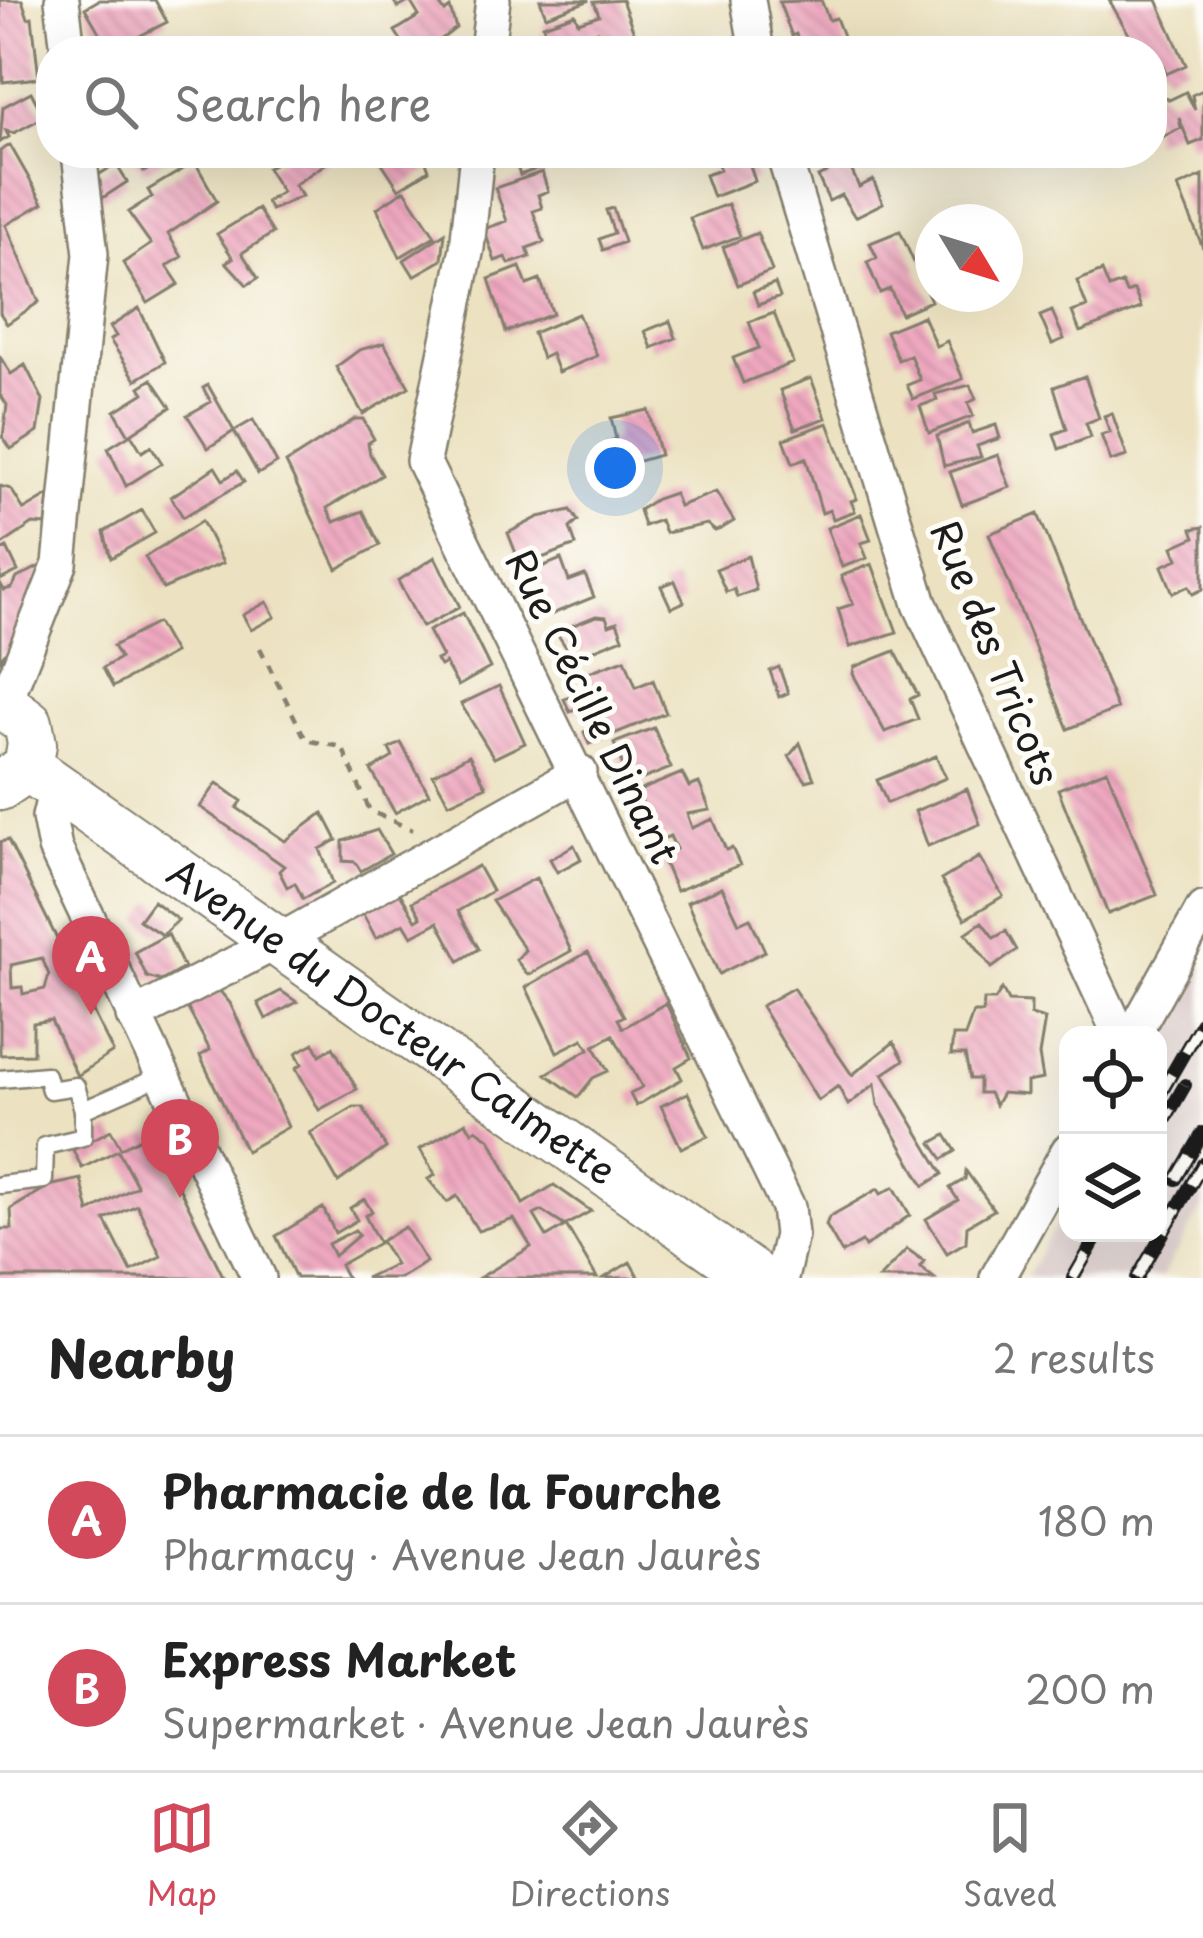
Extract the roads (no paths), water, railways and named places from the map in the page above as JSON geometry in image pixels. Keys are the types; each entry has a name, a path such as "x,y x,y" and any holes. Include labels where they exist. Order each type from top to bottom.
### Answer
{"main road":[{"path":"3,702 28,723 32,744 28,780"},
{"name":"Avenue du Docteur Calmette","path":"28,780 87,803 757,1278"}],"street":[{"path":"62,0 66,36"},
{"path":"489,36 493,0"},
{"path":"748,0 754,36"},
{"path":"3,702 60,564 91,254 82,168"},
{"name":"Rue Cécille Dinant","path":"475,168 467,248 423,461 580,772 788,1207 791,1235 781,1278"},
{"name":"Rue des Tricots","path":"788,168 920,604 1116,1026"},
{"path":"133,1016 279,941 580,772"},
{"path":"28,780 50,817 55,848 133,1016 260,1278"},
{"path":"1138,1026 1203,909"},
{"path":"997,1278 1059,1167"}],"lane":[{"path":"0,1078 46,1075 50,1090 76,1086 83,1110 83,1137 45,1146 44,1180 0,1185"},
{"path":"83,1110 163,1075"}],"railway":[{"path":"1167,1082 1203,1020"},
{"path":"1167,1116 1185,1085"},
{"path":"1176,1179 1203,1133"},
{"path":"1137,1278 1203,1164"},
{"path":"1073,1278 1094,1242"}],"place":[{"name":"Pharmacie de la Fourche","path":"91,1015"},
{"name":"Express Market","path":"180,1198"}]}
